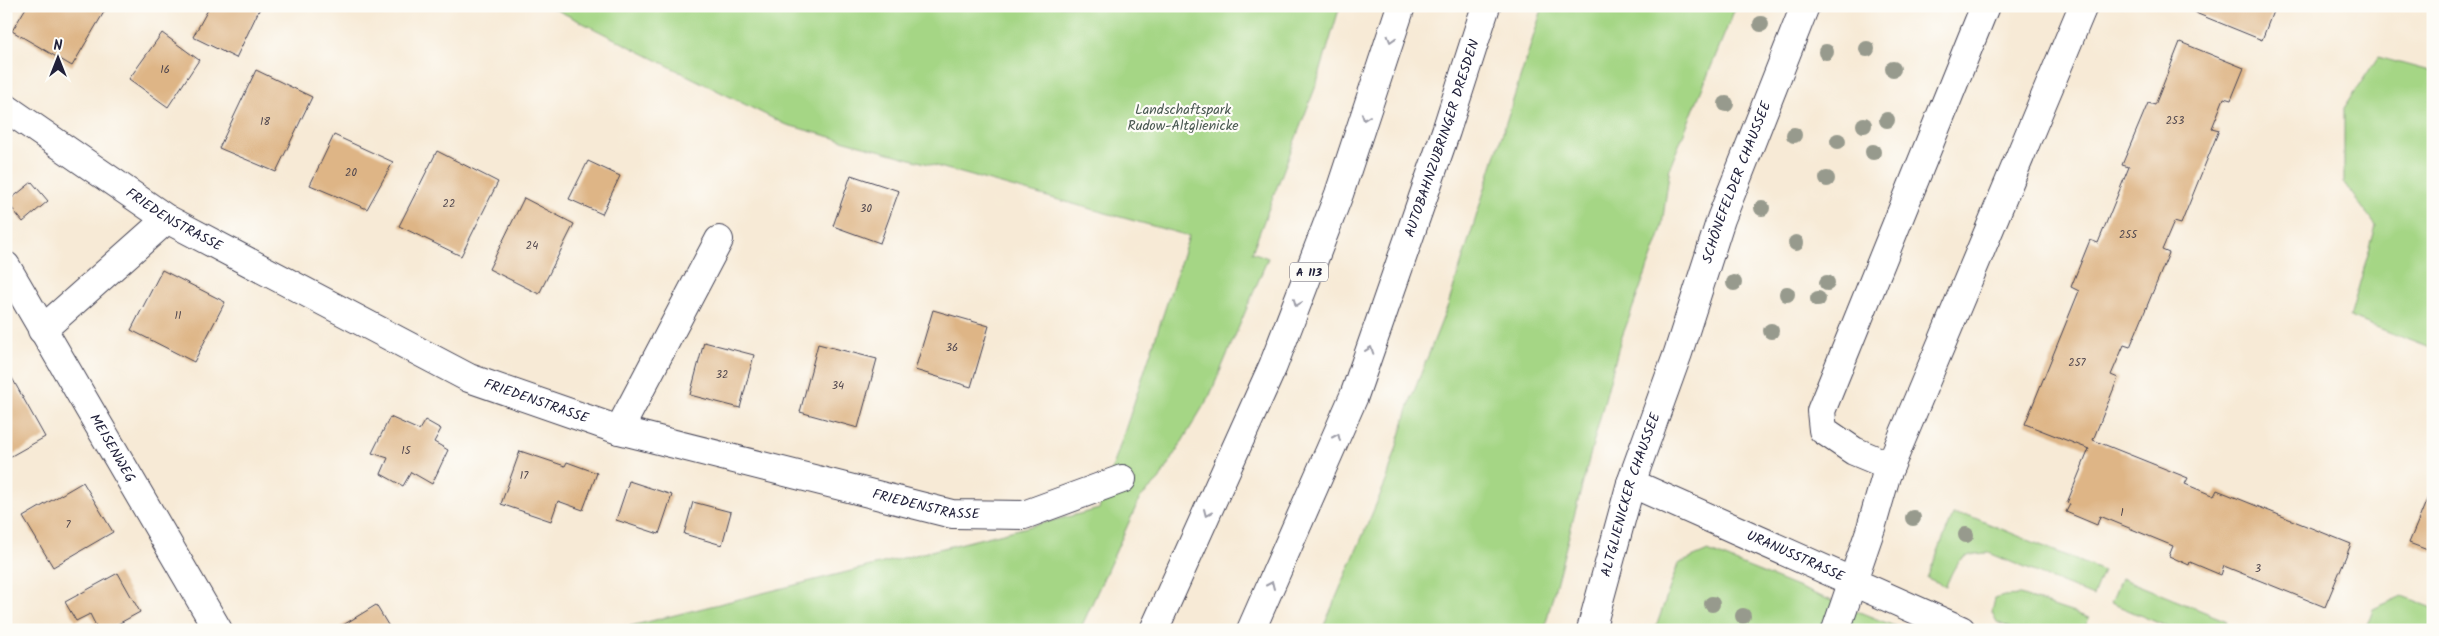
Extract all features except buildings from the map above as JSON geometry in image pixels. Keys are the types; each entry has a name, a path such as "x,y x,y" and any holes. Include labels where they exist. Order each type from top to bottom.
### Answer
{"main road":[{"name":"A 113","path":"1154,630 1273,366 1339,194 1401,6"},
{"name":"AUTOBAHNZUBRINGER DRESDEN","path":"1251,630 1354,396 1398,271 1486,6"},
{"name":"SCHÖNEFELDER CHAUSSEE","path":"1675,360 1733,185 1805,6"},
{"path":"1890,466 1854,451 1822,430 1821,411 1985,6"},
{"path":"1836,630 1890,466 2083,6"},
{"name":"FRIEDENSTRASSE","path":"6,108 167,219 469,378 620,430 952,514 1024,515 1122,479"},
{"path":"42,330 167,219"},
{"path":"620,430 719,240"},
{"name":"MEISENWEG","path":"6,266 218,630"},
{"name":"ALTGLIENICKER CHAUSSEE","path":"1591,630 1630,483 1675,360"},
{"name":"URANUSSTRASSE","path":"1630,483 1961,630"}],"green space":[{"name":"Landschaftspark Rudow-Altglienicke","path":"549,6 1340,6 1317,83 1252,252 1268,258 1210,395 1159,480 1140,498 1080,630 615,630 1099,509 1189,236 784,124"},
{"path":"1543,6 1736,6 1670,167 1661,232 1620,342 1544,630 1322,630 1387,479 1411,399 1448,305"},
{"path":"2378,57 2433,72 2433,349 2350,317 2376,226 2344,183 2344,108"},
{"path":"1953,515 1970,516 2103,571 2093,596 1989,553 1972,555 1961,560 1953,570 1946,586 1927,578"},
{"path":"1708,551 1904,630 1655,630 1678,564"},
{"path":"2121,578 2227,621 2223,630 2175,630 2111,603"},
{"path":"2020,595 2089,618 2084,630 2014,630 1997,622 1992,612 1995,599 2004,596"},
{"path":"2402,596 2433,608 2433,630 2365,630 2373,609"}]}
